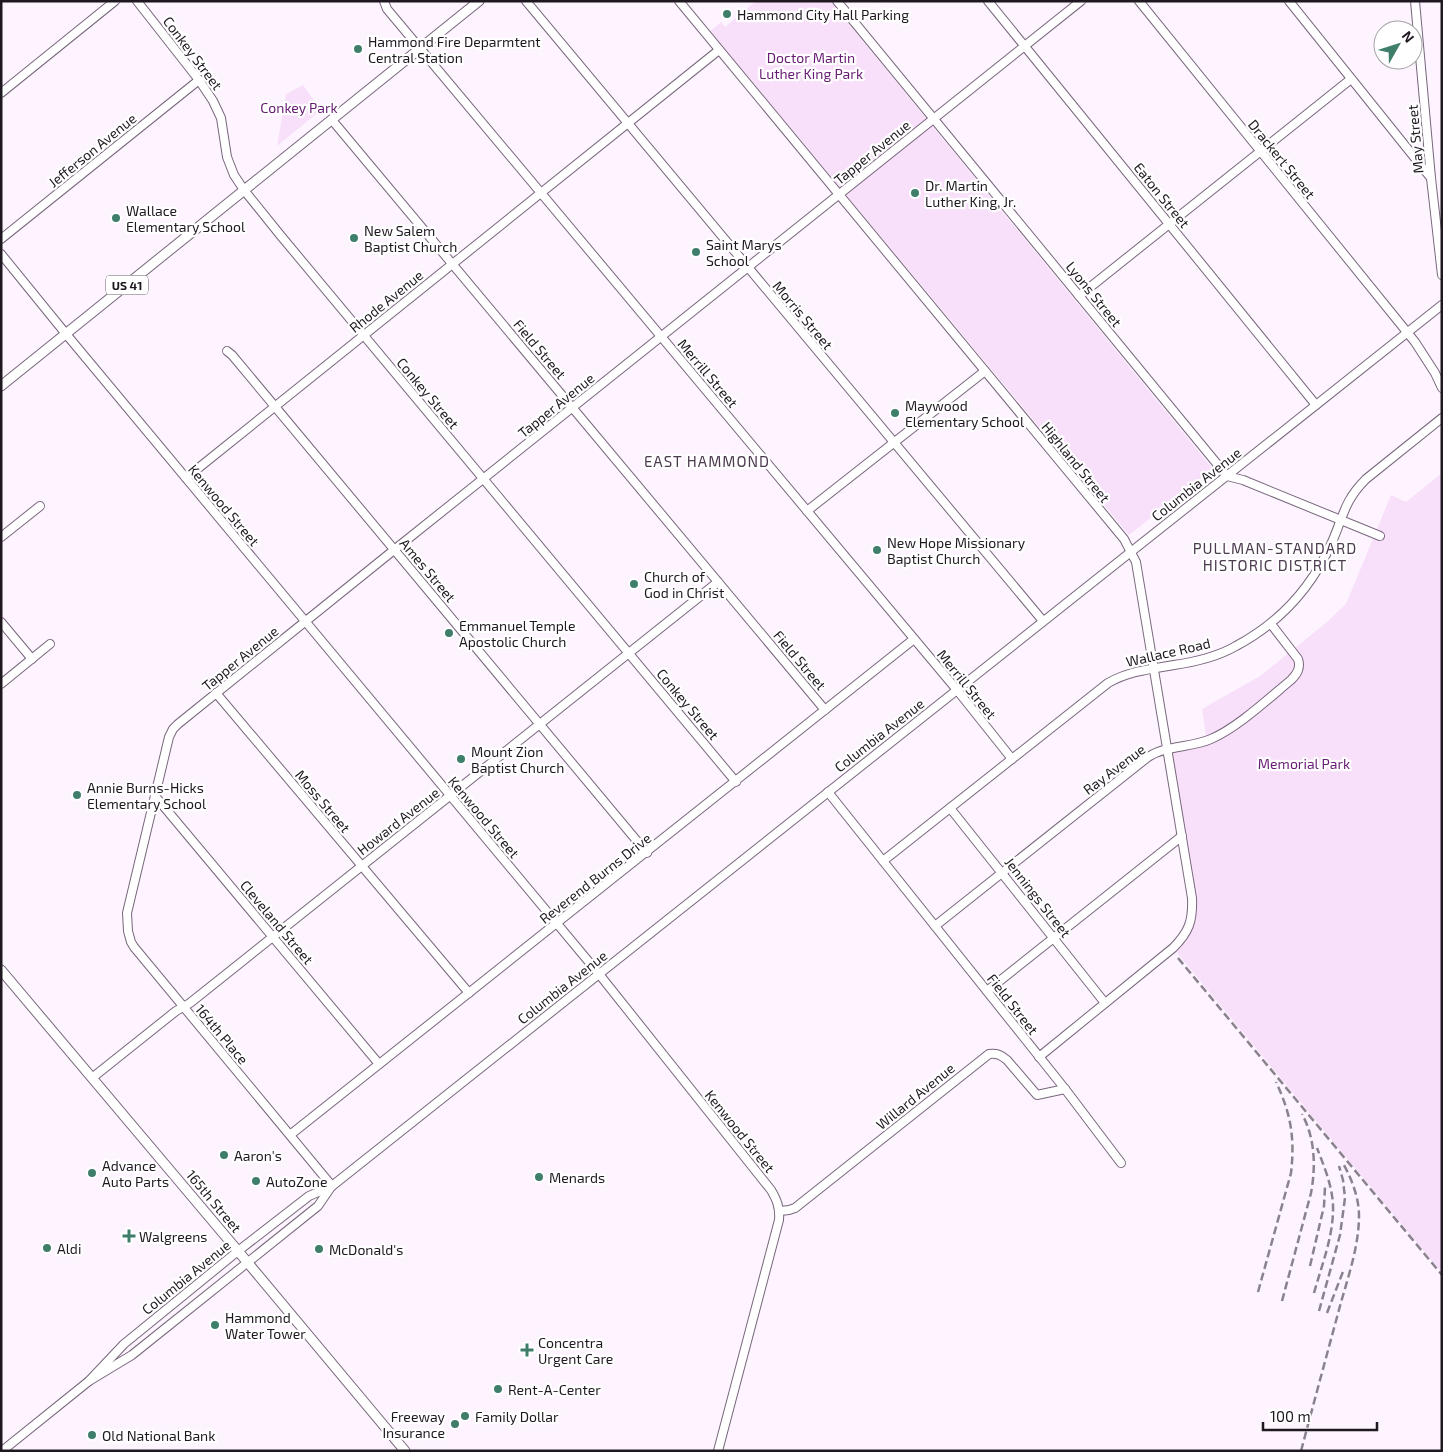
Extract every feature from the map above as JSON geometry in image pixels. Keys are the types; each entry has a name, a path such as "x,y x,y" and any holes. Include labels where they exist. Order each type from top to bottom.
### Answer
{"main road":[{"name":"US 41","path":"1,386 479,1"},
{"name":"165th Street","path":"1,970 405,1451"}],"street":[{"path":"1,93 116,1"},
{"name":"Conkey Street","path":"136,1 214,101 221,118 227,157 234,175 244,190 736,782"},
{"name":"Morris Street","path":"526,1 1043,621"},
{"name":"Highland Street","path":"679,1 1124,540 1136,562 1193,911 1188,930 1182,940 1105,1003"},
{"name":"Lyons Street","path":"837,1 1227,476"},
{"name":"Eaton Street","path":"988,1 1316,405"},
{"name":"Tapper Avenue","path":"134,884 169,737 173,729 305,621 1081,1"},
{"name":"Drackert Street","path":"1139,1 1407,332 1442,388"},
{"path":"1289,1 1431,178"},
{"name":"May Street","path":"1415,1 1442,275"},
{"name":"Merrill Street","path":"384,2 387,9 662,336 957,690 1012,759"},
{"name":"Rhode Avenue","path":"186,478 719,50"},
{"path":"1079,296 1351,79"},
{"name":"Jefferson Avenue","path":"1,239 199,80"},
{"name":"Field Street","path":"332,120 825,710"},
{"name":"Kenwood Street","path":"1,254 599,974 771,1190 780,1211"},
{"name":"Columbia Avenue","path":"89,1382 124,1344 238,1251 309,1196 332,1186 1442,305"},
{"name":"Ames Street","path":"227,351 275,406 647,853"},
{"path":"807,512 984,370"},
{"name":"Wallace Road","path":"883,861 1108,683 1129,673 1197,661 1216,655 1234,647 1271,624 1301,594 1313,577 1330,546 1351,495 1361,484 1442,418"},
{"path":"1227,476 1242,480 1380,536"},
{"path":"1,537 40,506"},
{"name":"Howard Avenue","path":"92,1078 190,1003 718,582"},
{"path":"1,622 32,659"},
{"name":"Ray Avenue","path":"935,926 1148,757 1219,736 1233,727 1295,676 1299,668 1298,659 1271,624"},
{"name":"Reverend Burns Drive","path":"290,1135 914,639"},
{"path":"1,684 50,644"},
{"name":"Moss Street","path":"216,693 469,993"},
{"name":"Field Street","path":"828,792 1065,1089 1121,1163"},
{"name":"Cleveland Street","path":"155,796 379,1064"},
{"name":"Jennings Street","path":"950,808 1105,1003"},
{"path":"987,991 1182,836"},
{"name":"164th Place","path":"134,884 127,913 127,926 131,942 332,1186"},
{"path":"1039,1057 1105,1003"},
{"name":"Willard Avenue","path":"780,1211 795,1208 989,1054 996,1053 1002,1055 1037,1096 1065,1089"},
{"name":"Columbia Avenue","path":"2,1451 89,1382 132,1355 318,1206 332,1186"},
{"path":"718,1451 780,1211"}],"green space":[{"name":"Doctor Martin Luther King Park","path":"756,1 830,1 1213,469 1129,535 710,31 721,22 725,27"},
{"name":"Conkey Park","path":"303,85 321,110 277,146 286,94"},
{"name":"Memorial Park","path":"1442,473 1442,1273 1173,948 1193,911 1167,750 1207,741 1202,709 1260,676 1327,622 1346,604 1391,495 1406,502"}],"railway":[{"path":"1178,958 1442,1275"},
{"path":"1258,1292 1291,1173 1291,1126 1276,1082"},
{"path":"1282,1301 1313,1183 1314,1162 1312,1142 1302,1114"},
{"path":"1314,1293 1327,1249 1333,1216 1331,1190 1317,1148"},
{"path":"1301,1451 1350,1273 1359,1227 1358,1203 1344,1165"},
{"path":"1319,1311 1340,1235 1345,1198 1339,1166"},
{"path":"1310,1266 1324,1206 1325,1187"},
{"path":"1327,1313 1344,1269"}],"place":[{"name":"Hammond City Hall Parking","path":"727,14"},
{"name":"Hammond Fire Deparmtent Central Station","path":"358,49"},
{"name":"Dr. Martin Luther King, Jr.","path":"915,193"},
{"name":"Wallace Elementary School","path":"116,218"},
{"name":"New Salem Baptist Church","path":"354,238"},
{"name":"Saint Marys School","path":"696,252"},
{"name":"Maywood Elementary School","path":"895,413"},
{"name":"New Hope Missionary Baptist Church","path":"877,550"},
{"name":"Church of God in Christ","path":"634,584"},
{"name":"Emmanuel Temple Apostolic Church","path":"449,633"},
{"name":"Mount Zion Baptist Church","path":"461,759"},
{"name":"Annie Burns-Hicks Elementary School","path":"77,795"},
{"name":"Aaron's","path":"224,1155"},
{"name":"Advance Auto Parts","path":"92,1173"},
{"name":"Menards","path":"539,1177"},
{"name":"AutoZone","path":"256,1181"},
{"name":"Walgreens","path":"129,1236"},
{"name":"Aldi","path":"47,1248"},
{"name":"McDonald's","path":"319,1249"},
{"name":"Hammond Water Tower","path":"215,1325"},
{"name":"Concentra Urgent Care","path":"527,1350"},
{"name":"Rent-A-Center","path":"498,1389"},
{"name":"Family Dollar","path":"465,1416"},
{"name":"Freeway Insurance","path":"455,1424"},
{"name":"Old National Bank","path":"92,1435"}],"district":[{"name":"EAST HAMMOND","path":"707,461"},
{"name":"PULLMAN-STANDARD HISTORIC DISTRICT","path":"1275,556"}]}
